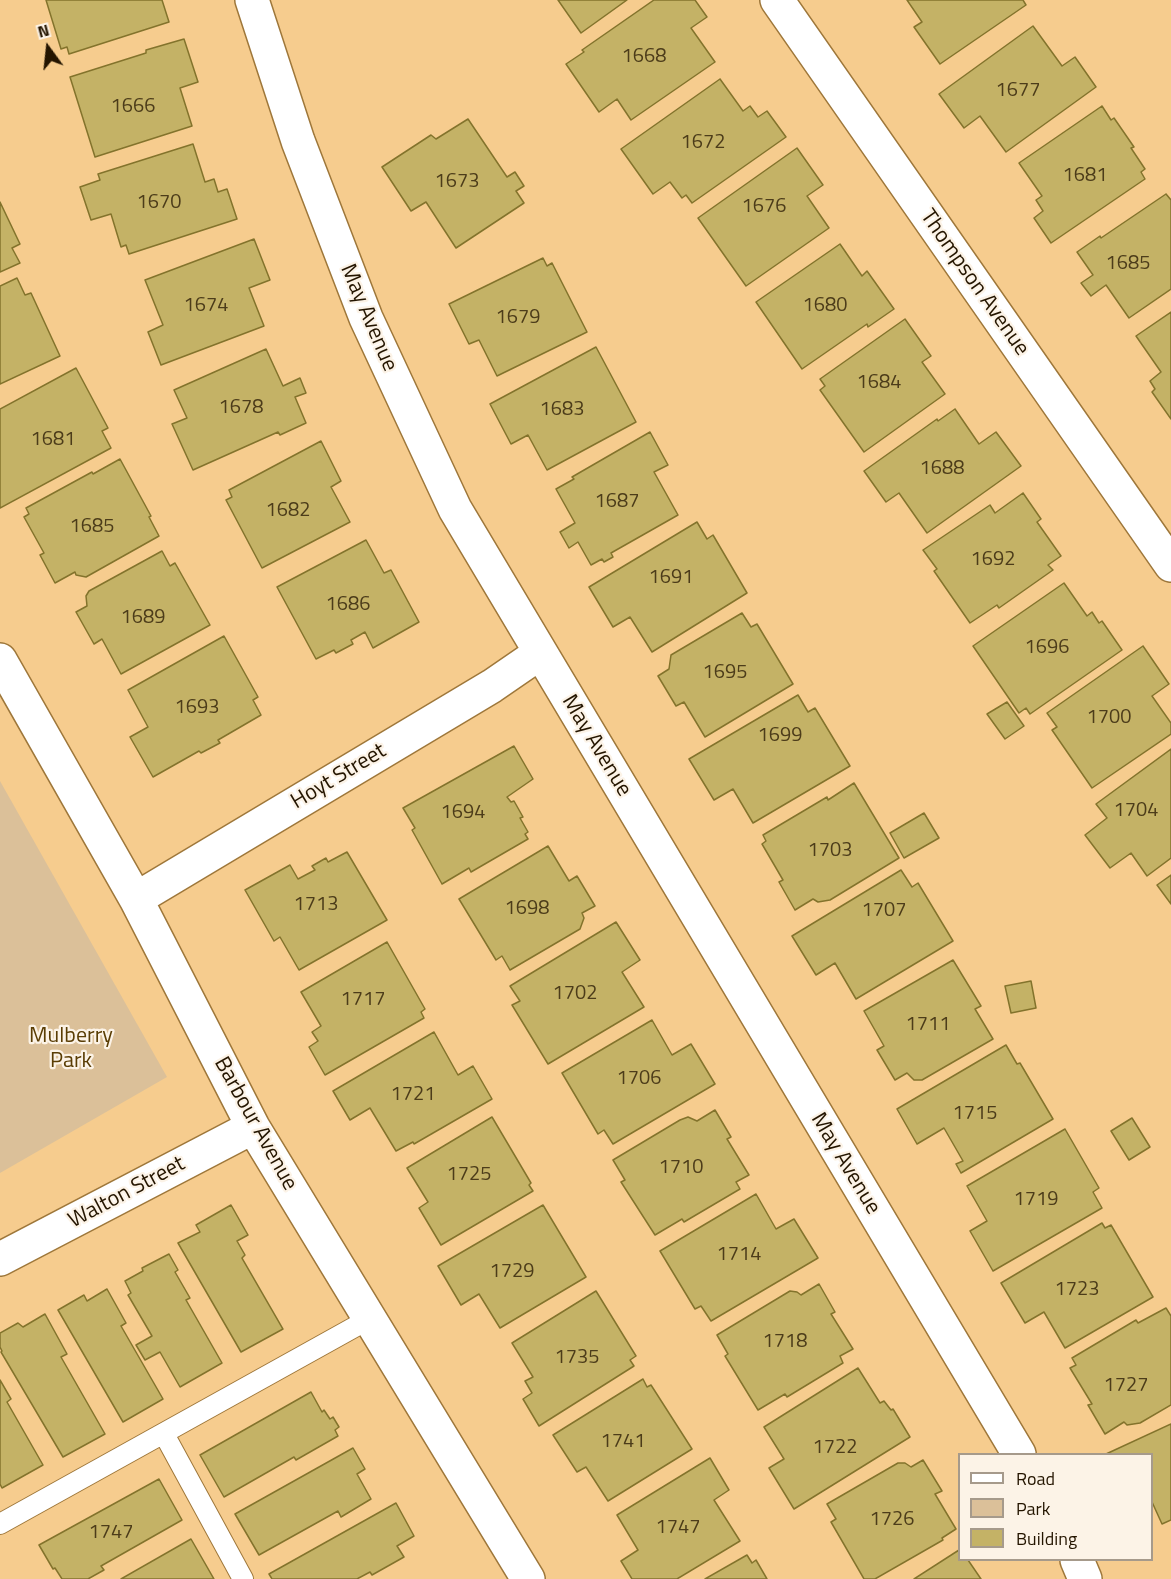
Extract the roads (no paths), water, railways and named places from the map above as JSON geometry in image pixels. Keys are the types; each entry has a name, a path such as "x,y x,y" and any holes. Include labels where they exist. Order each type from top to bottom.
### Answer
{"street":[{"name":"May Avenue","path":"252,0 298,141 366,318 455,509 1018,1453"},
{"name":"Thompson Avenue","path":"777,0 1171,565"},
{"name":"Hoyt Street","path":"136,899 492,686 540,653"},
{"name":"Barbour Avenue","path":"0,660 136,899 254,1126 528,1579"},
{"name":"Walton Street","path":"0,1259 254,1126"},
{"path":"1077,1561 1085,1579"}],"lane":[{"path":"0,1524 369,1319"},
{"path":"164,1434 243,1579"}],"park label":[{"name":"Mulberry Park","path":"71,1050"}]}
